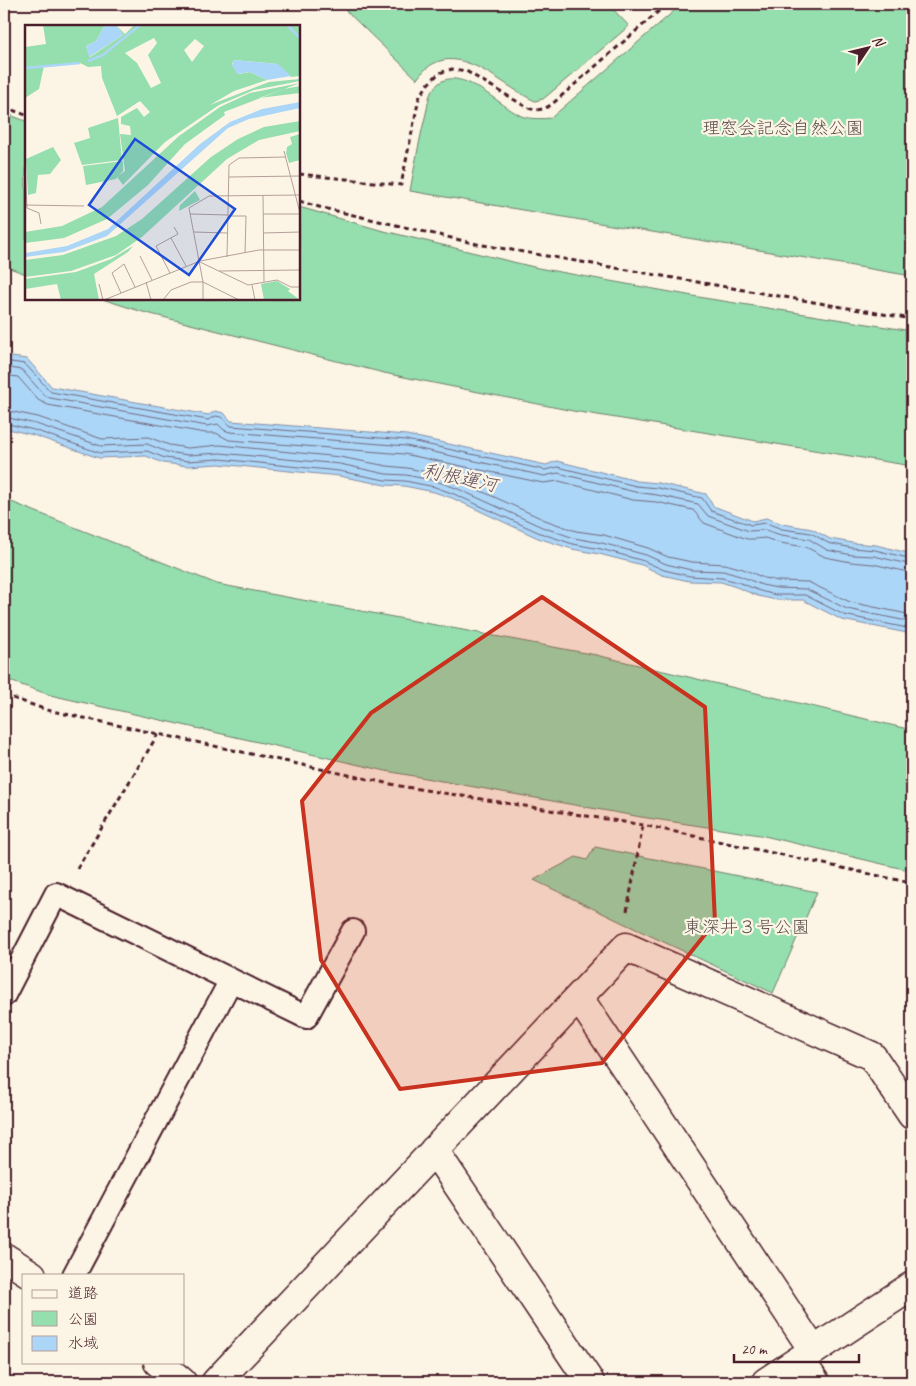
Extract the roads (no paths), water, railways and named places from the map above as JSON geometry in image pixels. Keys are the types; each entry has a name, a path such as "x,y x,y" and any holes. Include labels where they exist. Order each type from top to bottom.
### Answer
{"street":[{"path":"216,1382 626,947 872,1056 912,1115"},
{"path":"579,998 807,1355 815,1382"},
{"path":"434,1150 590,1382"},
{"path":"4,1257 30,1274"},
{"path":"766,1382 912,1286"},
{"path":"160,1364 182,1382"}],"lane":[{"path":"4,995 56,894 306,1016 352,931"},
{"path":"75,1274 231,980"}],"water":[{"name":"利根運河","path":"4,356 27,359 52,387 209,415 215,411 224,413 231,421 407,435 546,465 557,461 637,481 658,483 706,494 713,506 753,521 766,518 783,524 812,529 830,539 876,545 912,554 912,634 842,620 803,600 776,600 758,596 721,582 689,581 662,575 642,565 572,549 538,538 452,498 434,492 339,476 219,464 188,466 163,463 146,456 99,458 33,435 4,428"}],"park label":[{"name":"理窓会記念自然公園","path":"783,128"},
{"name":"東深井３号公園","path":"747,927"}]}
